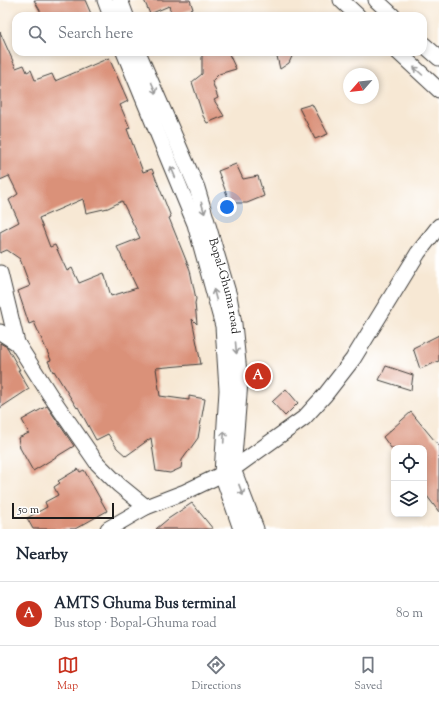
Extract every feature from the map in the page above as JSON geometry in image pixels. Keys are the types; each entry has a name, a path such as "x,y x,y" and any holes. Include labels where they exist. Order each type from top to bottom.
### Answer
{"street":[{"path":"105,0 110,12"},
{"path":"120,0 124,12"},
{"path":"341,0 354,12"},
{"path":"376,0 389,12"},
{"path":"427,48 439,58"},
{"path":"126,56 195,224 229,325"},
{"name":"Bopal-Ghuma road","path":"140,56 197,188 230,296 229,325 240,382 228,471 256,529"},
{"path":"402,56 439,90"},
{"path":"108,529 146,507 185,492 228,471 304,418 325,395 353,359 418,253 439,226"},
{"path":"0,273 17,343 50,395 97,463 119,485 146,507"},
{"path":"0,332 17,343"},
{"path":"228,471 241,529"}],"building":[{"path":"34,0 85,0 90,12 41,12"},
{"path":"144,0 190,0 193,9 184,12 171,12 169,6 155,12 149,12"},
{"path":"0,32 16,68 24,65 27,72 31,70 35,80 52,74 55,81 109,58 128,101 120,105 130,128 127,129 143,172 152,169 171,217 169,218 190,270 196,299 197,324 192,319 201,364 156,368 160,396 189,400 189,396 205,399 198,438 182,460 181,468 170,473 156,471 151,438 126,456 117,448 108,434 96,440 78,407 77,408 54,371 53,372 48,361 51,360 34,322 29,324 18,291 30,286 20,259 7,250 0,253 0,232 19,222 9,200 18,194 9,176 0,180","holes":["83,199 86,213 108,208 122,201 140,238 117,247 137,288 111,296 104,273 79,283 72,268 67,271 55,245 50,247 39,218"]},
{"path":"202,56 230,56 236,69 219,74 212,81 218,98 214,100 224,116 207,123 203,116 192,82 202,74"},
{"path":"277,56 292,56 289,63 280,69"},
{"path":"312,104 328,134 315,139 299,108"},
{"path":"236,164 243,179 258,176 264,196 247,203 230,203 218,171"},
{"path":"439,335 439,361 420,369 413,348"},
{"path":"0,343 7,347 29,389 0,408"},
{"path":"386,366 413,375 411,390 379,380"},
{"path":"286,389 298,403 285,416 272,402"},
{"path":"47,406 74,446 33,471 20,448 18,438 29,433 22,420"},
{"path":"411,412 439,446 439,512 427,496 427,445 391,445 391,448 383,437"},
{"path":"78,469 80,472 84,470 107,511 75,529 33,529 27,518 47,507 45,502 58,495 54,487 60,483 58,481"},
{"path":"192,503 213,529 156,529 168,519"}],"place":[{"name":"AMTS Ghuma Bus terminal","path":"258,376"}]}
